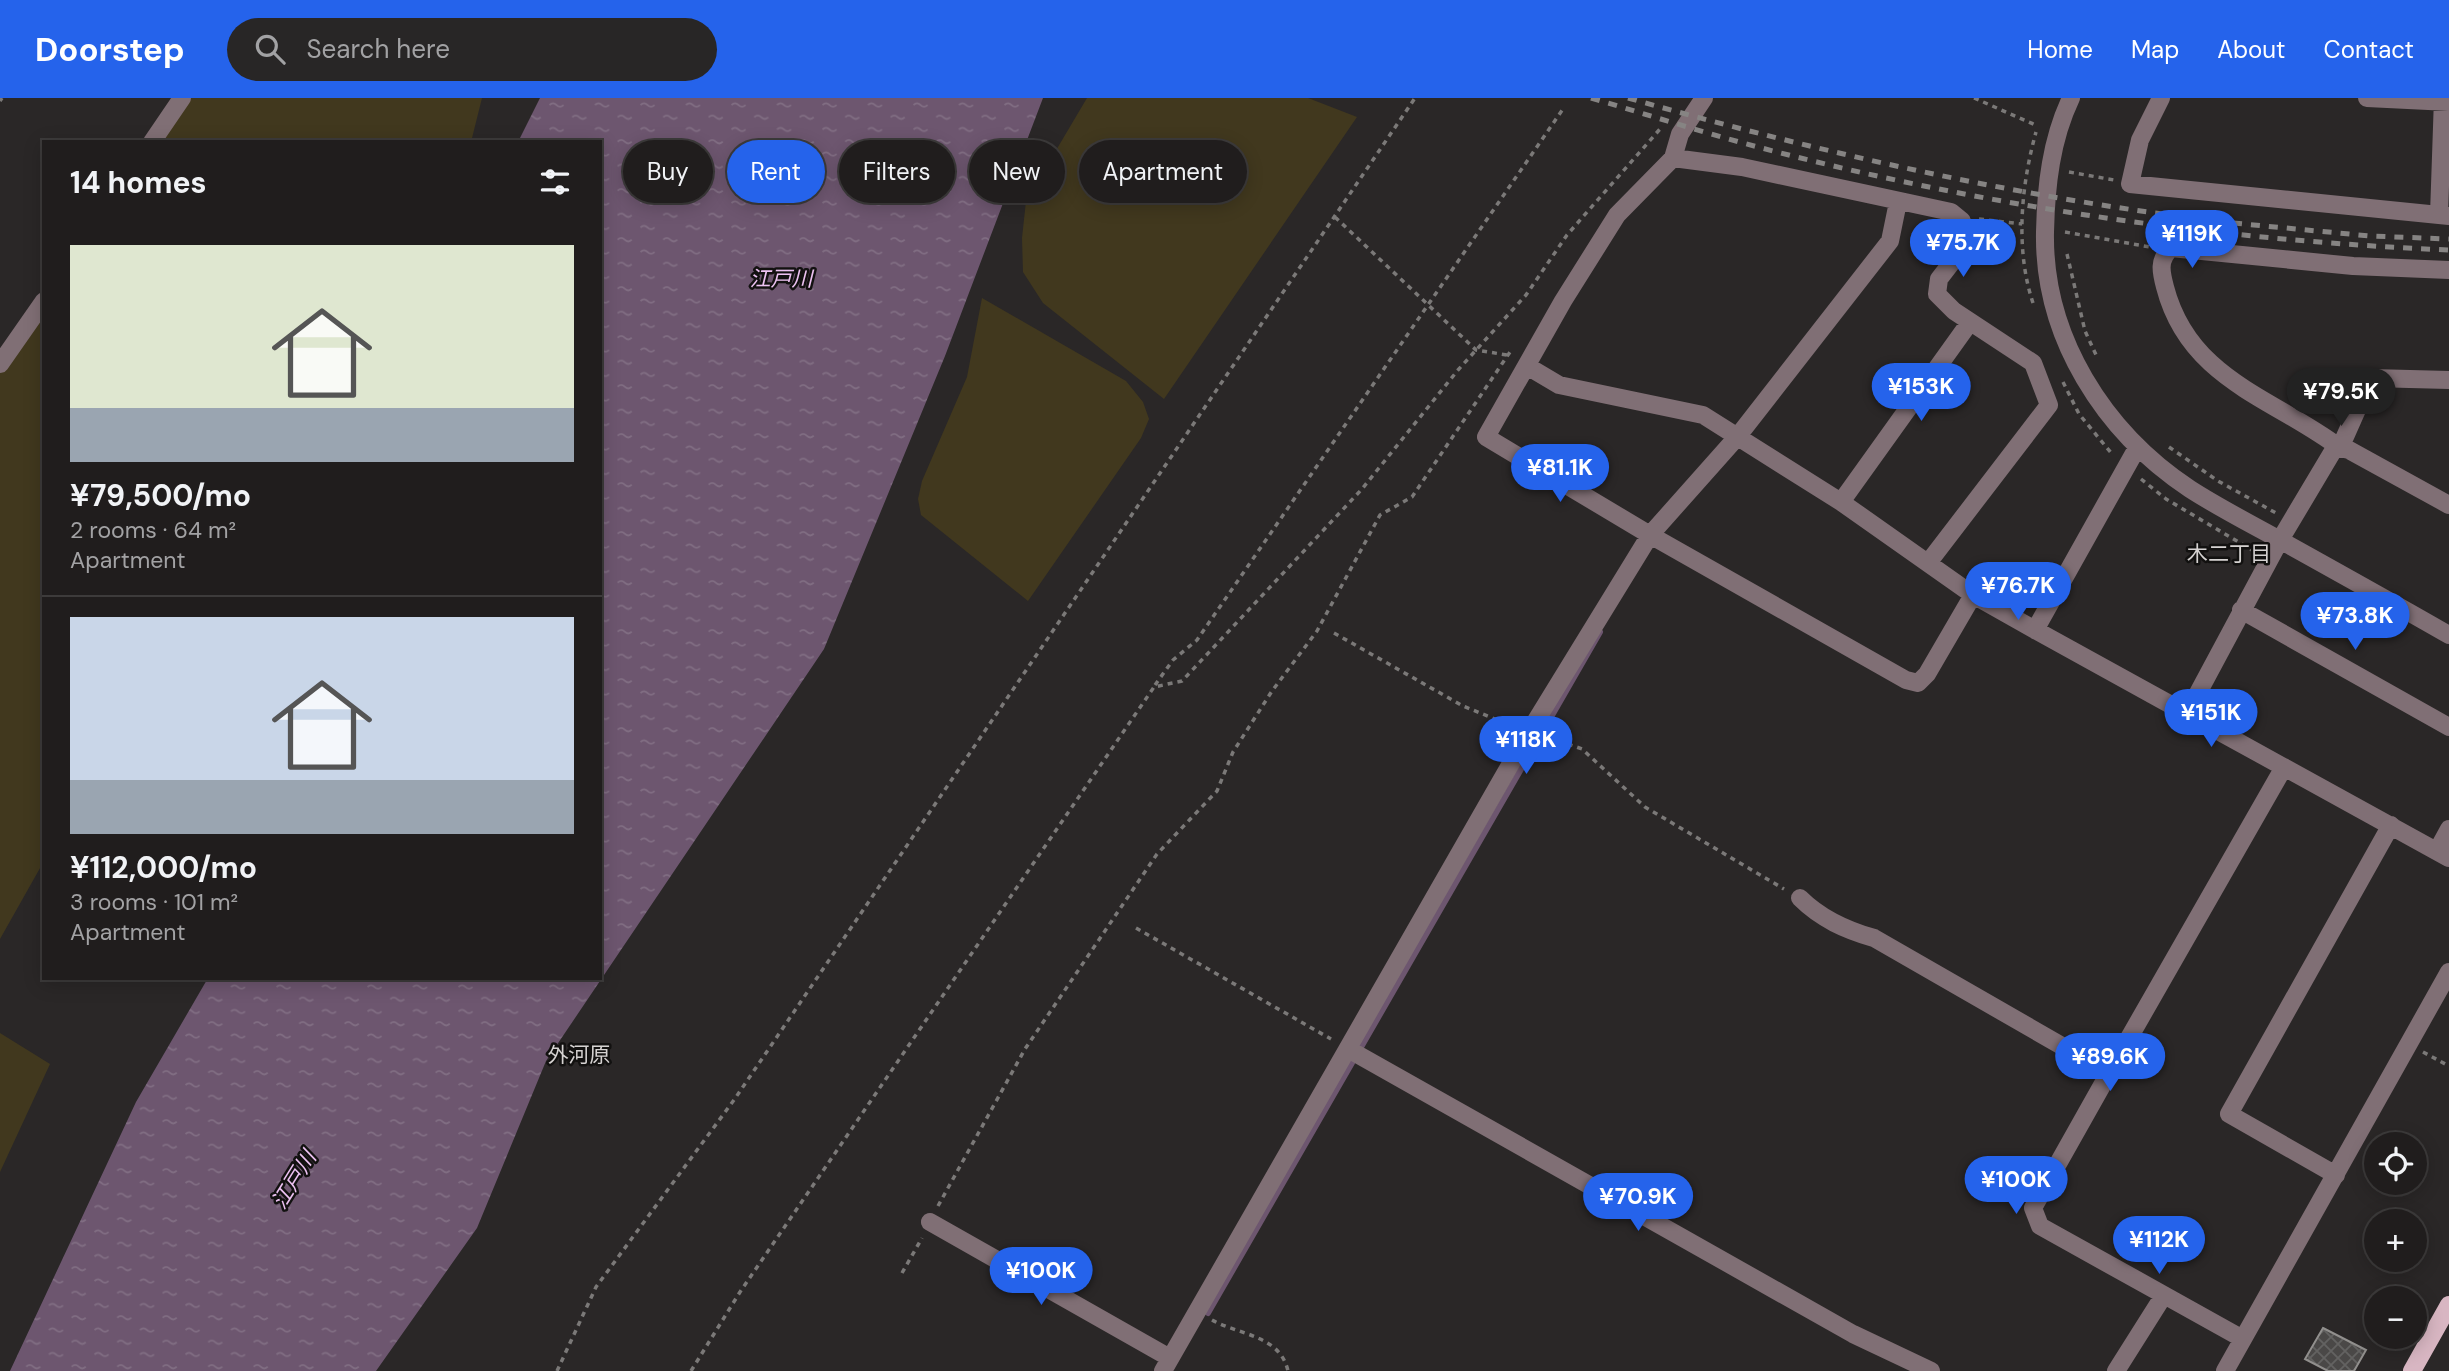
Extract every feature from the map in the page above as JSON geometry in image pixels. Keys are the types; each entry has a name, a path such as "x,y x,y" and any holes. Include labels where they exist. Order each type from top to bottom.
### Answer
{"main road":[{"path":"2412,1371 2449,1305"}],"street":[{"path":"153,140 182,98"},
{"path":"1704,98 1680,134 1673,158 1617,215 1486,437 1650,535 1906,680 1918,683 1927,674 1973,595"},
{"path":"2071,98 2051,156 2046,190 2045,248 2051,294 2066,345 2110,418 2137,448 2191,489 2449,635"},
{"path":"2161,98 2140,140 2130,184 2444,216 2445,100 2367,98"},
{"path":"1673,158 1742,167 1951,212 1962,221 1966,244 1940,279 1937,294 1970,322 2033,363 2049,405 1928,563"},
{"path":"930,1223 1167,1364 1528,732 1650,535 1738,436 1890,241 1898,202"},
{"path":"2449,270 2339,265 2171,248 2164,254 2160,268 2166,292 2193,343 2212,365 2260,401 2449,505"},
{"path":"0,364 42,304"},
{"path":"1841,502 1970,322"},
{"path":"1527,366 1559,385 1703,415 1841,502 1973,595 2035,630 2173,706 2190,708 2200,721 2443,855 2449,829"},
{"path":"2190,708 2280,540 2327,460 2340,447 2371,378 2449,380"},
{"path":"2035,630 2137,448"},
{"path":"2241,610 2449,727"},
{"path":"2243,1339 2040,1226 2033,1208 2284,767"},
{"path":"2336,1175 2229,1114 2390,825"},
{"path":"1800,898 1812,911 1847,930 1874,938 2109,1073"},
{"path":"2225,1371 2449,972"},
{"path":"1348,1049 1853,1334 1931,1371"},
{"path":"2116,1371 2164,1295"}],"path":[{"path":"557,1371 596,1287 734,1100 1415,98"},
{"path":"1975,98 2038,126"},
{"path":"691,1371 740,1292 1154,687 1173,660 1197,640 1563,109"},
{"path":"1154,687 1182,681 1362,489 1476,350 1526,295 1567,235 1641,155 1663,125"},
{"path":"2068,181 2072,160"},
{"path":"2069,172 2130,184"},
{"path":"1335,217 1430,303 1476,350 1508,355 1527,366"},
{"path":"1962,221 1974,218 2022,224"},
{"path":"2064,221 2063,232 2085,331 2099,362"},
{"path":"2063,232 2147,245 2164,254"},
{"path":"902,1273 1024,1049 1157,854 1216,791 1233,752 1272,691 1317,631 1380,515 1412,497 1513,349"},
{"path":"2168,446 2218,481 2278,514"},
{"path":"1334,633 1463,706 1528,732 1582,749 1645,807 1800,898"},
{"path":"1136,928 1348,1049"},
{"path":"2409,1044 2449,1066"},
{"path":"1198,1313 1230,1330 1254,1335 1277,1349 1286,1361 1288,1371"}],"shaded area":[{"path":"175,98 482,98 472,140 146,140"},
{"path":"1087,98 1308,98 1357,117 1164,399 1043,303 1023,272 1022,238 1026,203 1065,203 1065,140 1062,140"},
{"path":"42,293 42,865 0,939 0,354"},
{"path":"982,298 1126,381 1143,402 1149,419 1141,438 1028,601 921,515 918,499 922,481 967,377"},
{"path":"0,1033 50,1064 0,1172"}],"water":[{"name":"江戸川","path":"540,98 1043,98 1027,140 969,140 969,203 1003,203 945,356 824,649 602,978 602,140 519,140"},
{"name":"江戸川","path":"207,980 601,980 546,1061 477,1228 376,1371 10,1371 136,1102"}],"building":[{"path":"2323,1328 2366,1350 2354,1371 2328,1371 2305,1359"}],"waterway":[{"path":"1208,1313 1600,632"}],"railway":[{"path":"1591,98 1724,138 1829,165 2005,201 2093,216 2271,238 2449,250"},
{"path":"1628,98 1904,168 2043,195 2184,217"},
{"path":"2233,223 2370,236 2449,239"}],"district":[{"name":"木二丁目","path":"2229,554"},
{"name":"外河原","path":"579,1055"}]}
